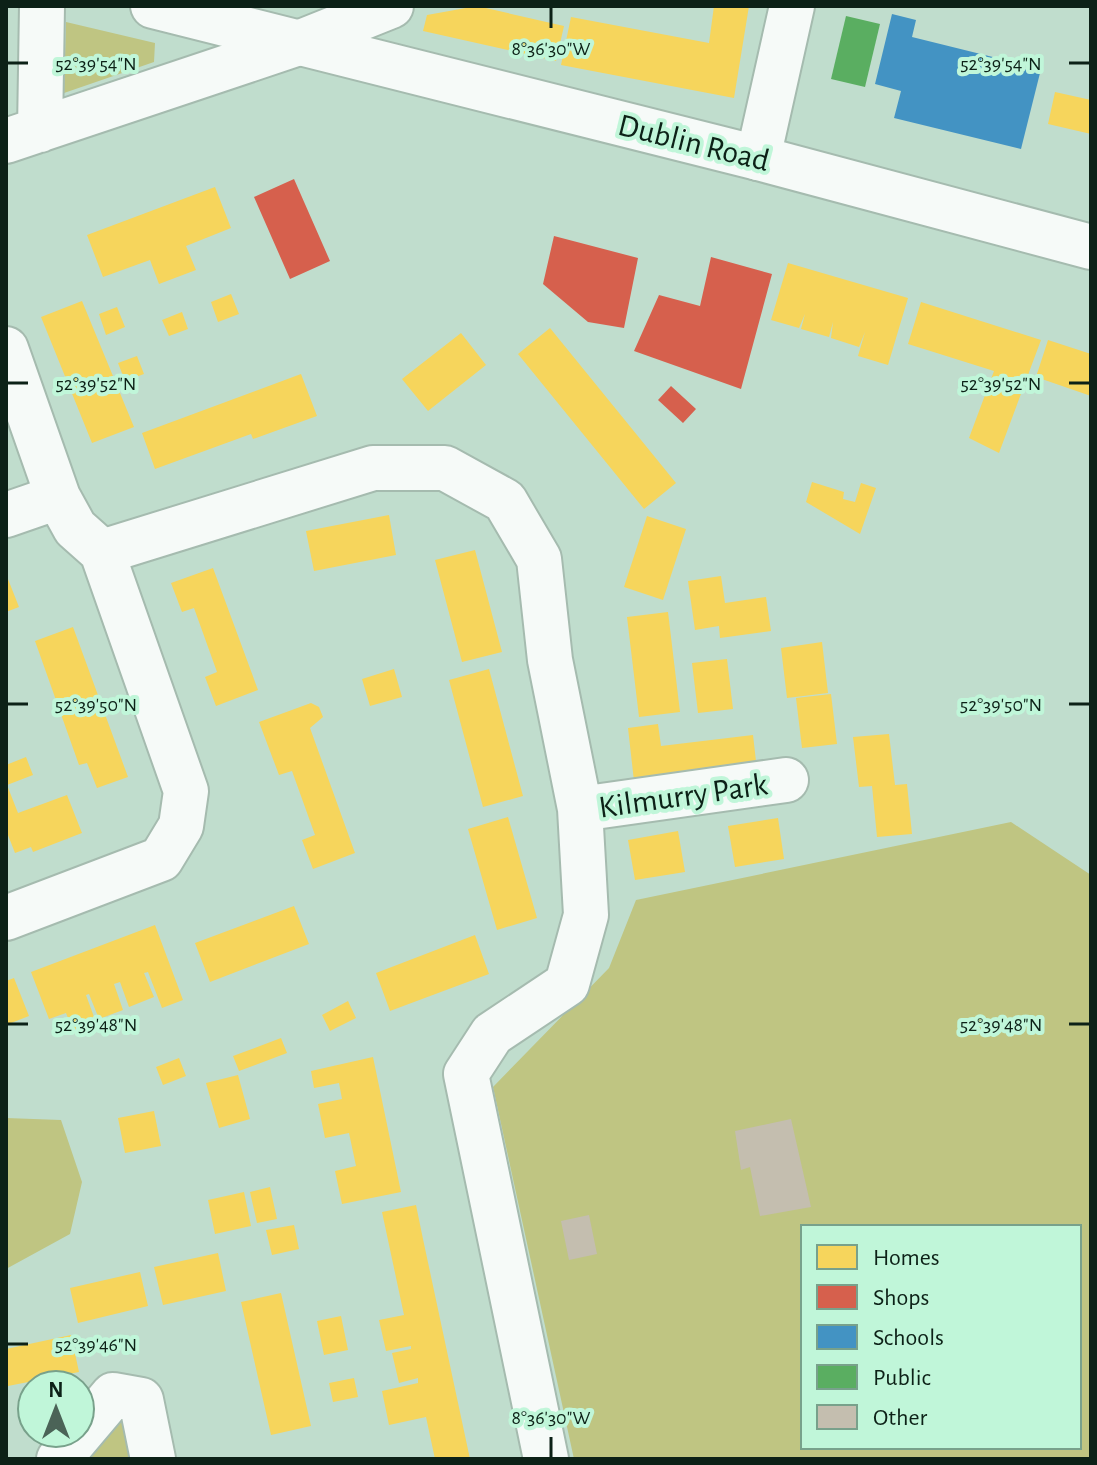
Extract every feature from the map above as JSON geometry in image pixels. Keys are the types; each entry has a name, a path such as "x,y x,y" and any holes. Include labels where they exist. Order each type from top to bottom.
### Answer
{"street":[{"path":"42,6 23,136 296,44 391,6"},
{"name":"Dublin Road","path":"153,6 758,158 1091,247"},
{"path":"758,158 792,6"},
{"path":"6,349 58,497 75,528 102,552 186,791 181,826 161,859 6,918"},
{"path":"102,552 373,468 445,468 505,501 539,559 550,660 580,809 586,915 567,984 492,1034 466,1074 546,1459"},
{"path":"6,515 58,497"},
{"name":"Kilmurry Park","path":"580,809 786,780"},
{"path":"59,1459 113,1395 141,1400 153,1459"}],"green space":[{"path":"66,22 155,43 154,62 64,93"},
{"path":"1011,822 1091,875 1091,1459 574,1459 493,1087 609,968 636,900"},
{"path":"6,1118 61,1120 82,1182 70,1234 6,1269"},
{"path":"115,1420 125,1420 133,1459 81,1459 90,1449 96,1449 96,1442"}],"building: Homes":[{"path":"477,6 564,26 556,61 423,31 427,15"},
{"path":"714,6 749,6 734,98 561,65 571,17 709,43"},
{"path":"1055,92 1091,100 1091,134 1048,124"},
{"path":"215,187 231,228 186,246 196,270 159,284 150,260 103,277 87,235"},
{"path":"788,263 908,298 888,365 858,356 865,332 859,347 831,338 833,322 829,337 801,329 805,314 799,328 771,320"},
{"path":"231,294 239,314 218,322 211,302"},
{"path":"82,301 134,427 92,443 41,317"},
{"path":"921,302 1041,340 999,453 969,438 994,371 908,344"},
{"path":"117,307 125,327 106,335 99,314"},
{"path":"182,312 188,329 169,336 162,320"},
{"path":"550,328 676,483 644,509 518,354"},
{"path":"461,333 486,365 428,411 402,379"},
{"path":"1048,340 1091,354 1091,396 1036,377"},
{"path":"137,356 144,374 125,381 118,363"},
{"path":"301,374 317,416 253,439 251,434 155,469 142,433"},
{"path":"812,482 844,492 843,499 855,502 861,483 876,488 860,534 806,502"},
{"path":"389,515 396,555 314,571 306,531"},
{"path":"647,516 686,529 663,600 624,587"},
{"path":"475,550 502,652 462,662 435,560"},
{"path":"213,568 258,690 216,706 205,677 217,672 194,608 182,612 171,583"},
{"path":"6,574 19,607 6,612"},
{"path":"721,576 725,603 766,597 771,631 720,638 719,626 695,630 688,581"},
{"path":"668,612 680,712 639,717 627,617"},
{"path":"73,627 128,777 97,788 87,763 79,765 35,641"},
{"path":"822,642 828,693 787,698 781,648"},
{"path":"727,659 733,709 698,713 692,663"},
{"path":"394,669 402,697 370,706 362,679"},
{"path":"489,669 523,796 483,807 449,680"},
{"path":"831,694 837,744 802,748 796,698"},
{"path":"311,703 319,707 323,717 310,728 355,853 313,869 302,840 315,835 292,771 279,775 259,722"},
{"path":"658,724 661,746 753,735 757,770 634,781 628,728"},
{"path":"889,734 895,785 907,784 912,834 877,837 872,786 859,787 853,737"},
{"path":"26,757 33,775 7,785 18,813 67,795 82,833 33,852 31,847 15,853 6,830 6,765"},
{"path":"508,817 537,918 497,930 468,829"},
{"path":"778,818 784,859 735,867 728,826"},
{"path":"678,831 685,872 635,880 628,840"},
{"path":"294,906 309,944 210,982 195,943"},
{"path":"155,925 183,1000 162,1008 148,972 144,973 154,997 129,1007 120,982 114,984 123,1010 99,1019 89,994 86,995 97,1025 74,1033 66,1013 49,1019 31,972"},
{"path":"475,935 489,974 390,1011 376,973"},
{"path":"14,978 29,1016 6,1025 6,981"},
{"path":"348,1001 356,1018 330,1031 322,1015"},
{"path":"281,1038 287,1053 239,1071 233,1056"},
{"path":"373,1057 401,1192 342,1204 335,1171 356,1166 349,1133 325,1138 318,1104 342,1099 339,1083 314,1088 311,1071"},
{"path":"179,1058 186,1076 163,1085 156,1067"},
{"path":"238,1075 250,1119 219,1128 206,1083"},
{"path":"154,1111 161,1146 125,1153 118,1118"},
{"path":"270,1187 277,1219 257,1223 250,1192"},
{"path":"244,1192 251,1226 215,1234 208,1200"},
{"path":"416,1205 470,1459 435,1459 426,1417 389,1425 382,1391 418,1383 418,1378 399,1383 392,1353 411,1349 411,1346 386,1351 379,1320 404,1315 382,1212"},
{"path":"294,1225 299,1249 272,1255 266,1230"},
{"path":"218,1253 226,1291 163,1305 154,1267"},
{"path":"140,1272 148,1306 78,1323 70,1288"},
{"path":"281,1293 311,1426 271,1435 241,1302"},
{"path":"341,1316 348,1350 324,1355 317,1321"},
{"path":"71,1335 78,1369 16,1369 16,1384 8,1386 6,1349"},
{"path":"354,1378 358,1397 333,1402 329,1383"}],"building: Shops":[{"path":"294,179 330,261 290,279 254,197"},
{"path":"554,236 638,258 624,328 588,322 543,284"},
{"path":"711,257 772,274 741,389 634,351 659,295 700,306"},
{"path":"671,386 696,409 683,423 658,400"}],"building: Schools":[{"path":"892,14 916,20 912,37 1013,62 1012,66 1040,73 1021,149 894,118 901,91 875,84"}],"building: Public":[{"path":"846,16 880,24 865,87 831,79"}],"building: Other":[{"path":"791,1119 811,1207 760,1216 750,1167 741,1170 735,1131"},
{"path":"589,1215 597,1254 569,1260 561,1221"}]}
